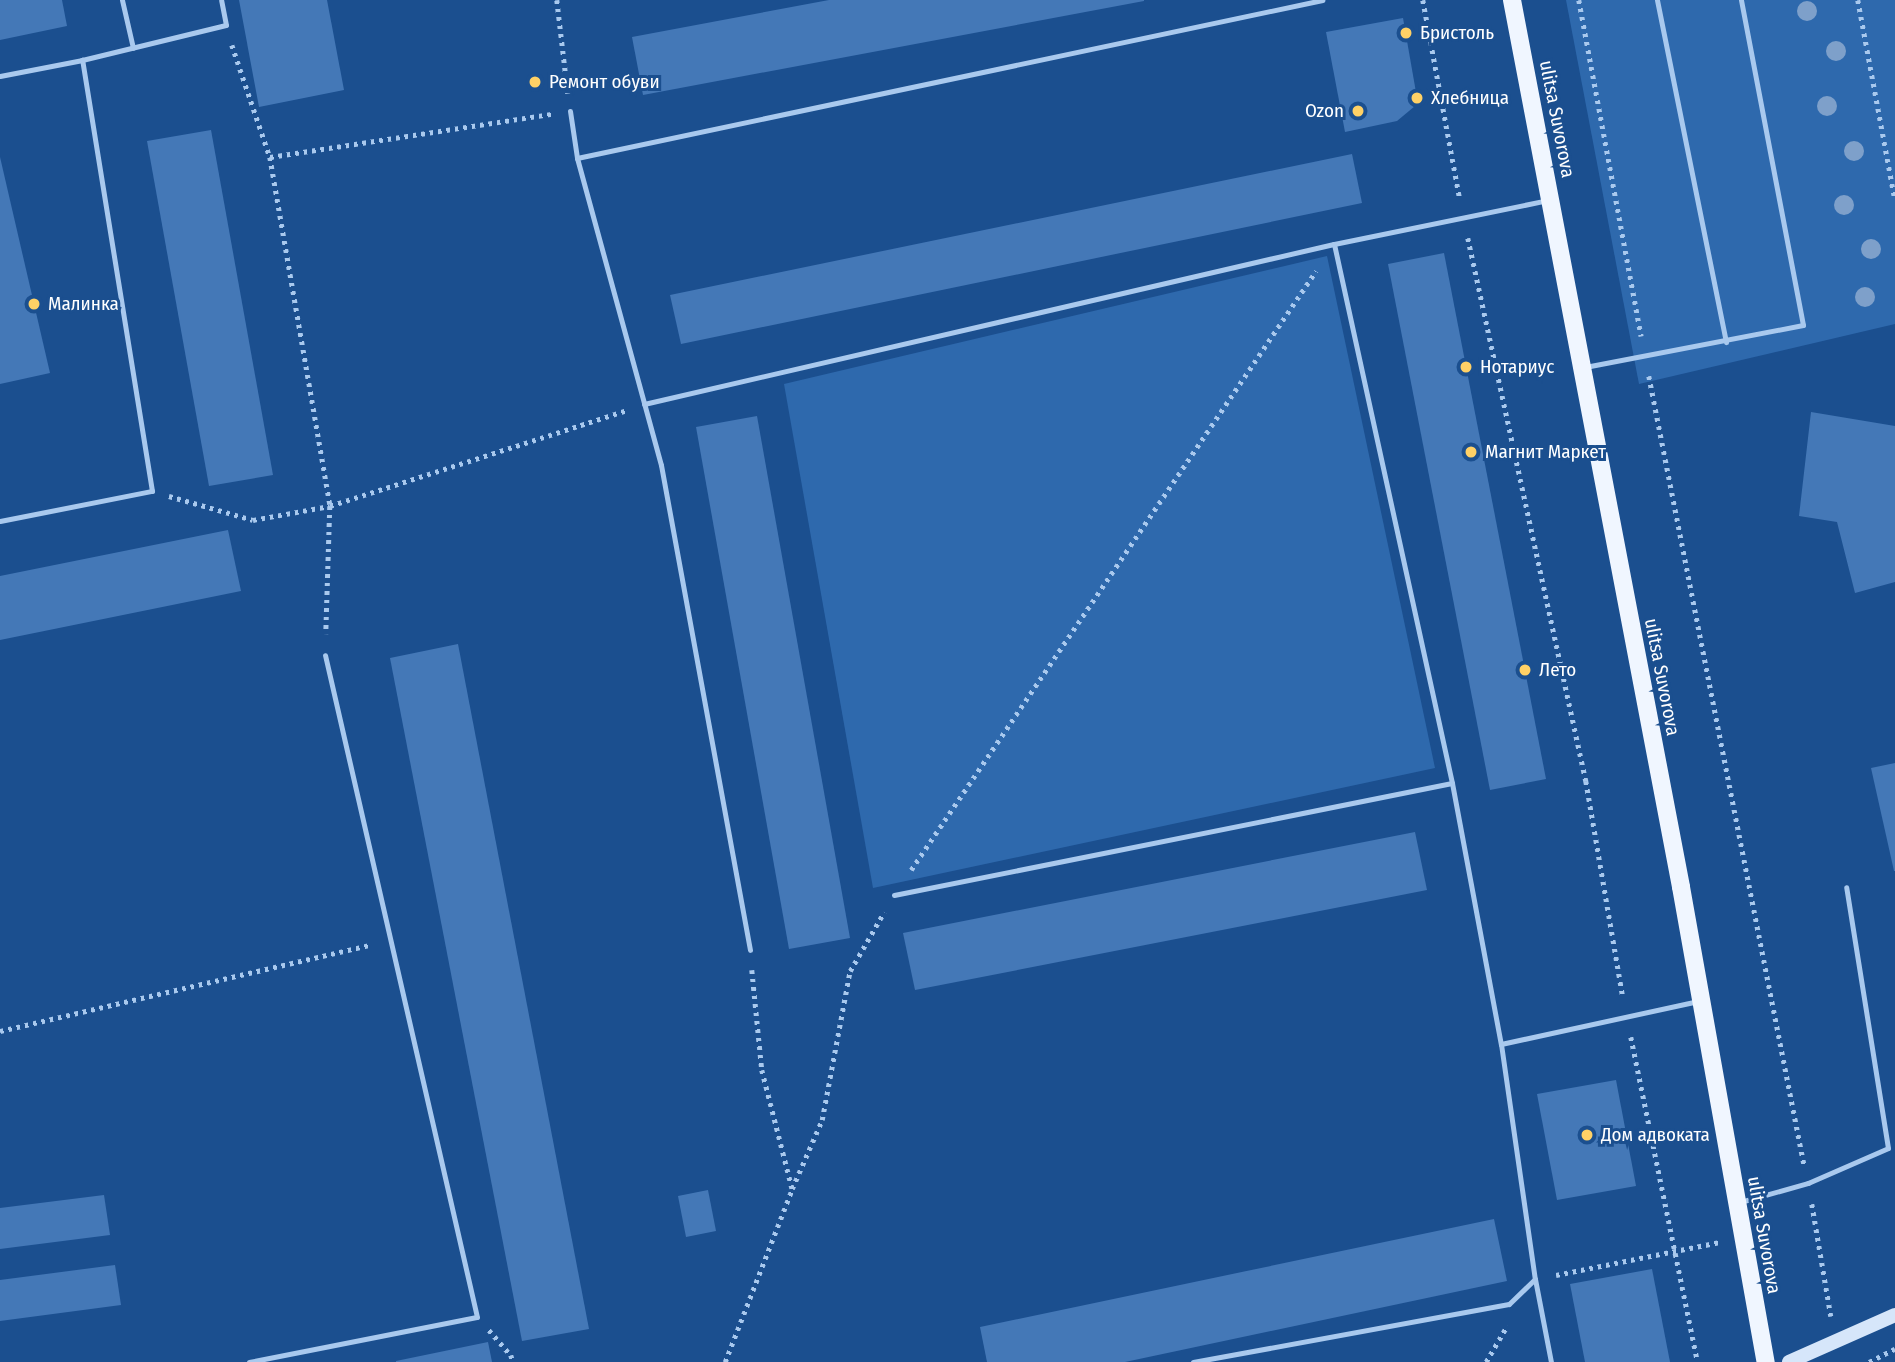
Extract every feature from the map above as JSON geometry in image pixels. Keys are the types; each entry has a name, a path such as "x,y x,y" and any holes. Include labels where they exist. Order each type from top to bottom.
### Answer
{"main road":[{"name":"ulitsa Suvorova","path":"1512,0 1701,1000 1766,1362"},
{"path":"1789,1362 1895,1315"}],"lane":[{"path":"122,0 133,48"},
{"path":"0,76 82,60 226,24 221,0"},
{"path":"577,158 1322,0"},
{"path":"1657,0 1726,341"},
{"path":"1582,368 1803,325 1741,0"},
{"path":"0,521 152,492 82,60"},
{"path":"570,111 577,158 661,465 750,950"},
{"path":"644,404 1334,244 1463,215 1551,199"},
{"path":"1334,244 1452,783 1502,1044 1535,1279 1551,1362"},
{"path":"248,1362 477,1317 325,655"},
{"path":"894,895 1452,783"},
{"path":"1737,1202 1808,1183 1888,1148 1846,887"},
{"path":"1502,1044 1701,1000"},
{"path":"1193,1362 1509,1304 1535,1279"}],"path":[{"path":"270,157 570,111 557,0"},
{"path":"1423,0 1463,215 1586,781 1626,1016 1698,1362"},
{"path":"1579,0 1644,355 1808,1183 1831,1316"},
{"path":"1858,0 1895,200"},
{"path":"226,24 270,157 330,506 325,655"},
{"path":"725,1362 792,1189 822,1120 850,971 894,895 1334,244"},
{"path":"152,492 253,520 330,506 644,404"},
{"path":"0,1031 391,940"},
{"path":"750,950 762,1070 792,1189"},
{"path":"1535,1279 1744,1237"},
{"path":"477,1317 511,1355 513,1362"},
{"path":"1869,1362 1895,1349"}],"shaded area":[{"path":"1566,0 1895,0 1895,324 1639,384"},
{"path":"1327,256 1435,768 873,888 784,384"}],"building":[{"path":"0,0 62,0 67,26 0,40"},
{"path":"239,0 327,0 344,90 259,107"},
{"path":"829,0 1144,1 643,95 632,37"},
{"path":"1403,18 1417,98 1415,106 1397,121 1345,132 1326,32"},
{"path":"211,130 273,475 209,486 147,141"},
{"path":"1352,154 1362,203 681,344 670,295"},
{"path":"0,157 50,373 0,384"},
{"path":"1444,253 1546,779 1490,790 1388,264"},
{"path":"1811,412 1895,426 1895,582 1855,593 1837,522 1799,516"},
{"path":"757,416 850,938 789,949 696,427"},
{"path":"228,530 241,591 0,640 0,576"},
{"path":"458,644 589,1329 522,1341 390,658"},
{"path":"1895,763 1895,871 1894,871 1871,768"},
{"path":"1415,832 1427,890 915,990 903,933"},
{"path":"1616,1080 1636,1186 1557,1200 1537,1094"},
{"path":"708,1190 716,1231 686,1237 678,1196"},
{"path":"104,1195 110,1235 0,1249 0,1208"},
{"path":"1494,1219 1507,1281 1125,1362 987,1362 980,1327"},
{"path":"115,1265 121,1305 0,1321 0,1280"},
{"path":"1652,1269 1670,1362 1585,1362 1570,1284"},
{"path":"488,1342 492,1362 396,1362 396,1361"}],"place":[{"name":"Бристоль","path":"1406,33"},
{"name":"Ремонт обуви","path":"535,82"},
{"name":"Хлебница","path":"1417,98"},
{"name":"Ozon","path":"1358,111"},
{"name":"Малинка","path":"34,304"},
{"name":"Нотариус","path":"1466,367"},
{"name":"Магнит Маркет","path":"1471,452"},
{"name":"Лето","path":"1525,670"},
{"name":"Дом адвоката","path":"1587,1135"}]}
